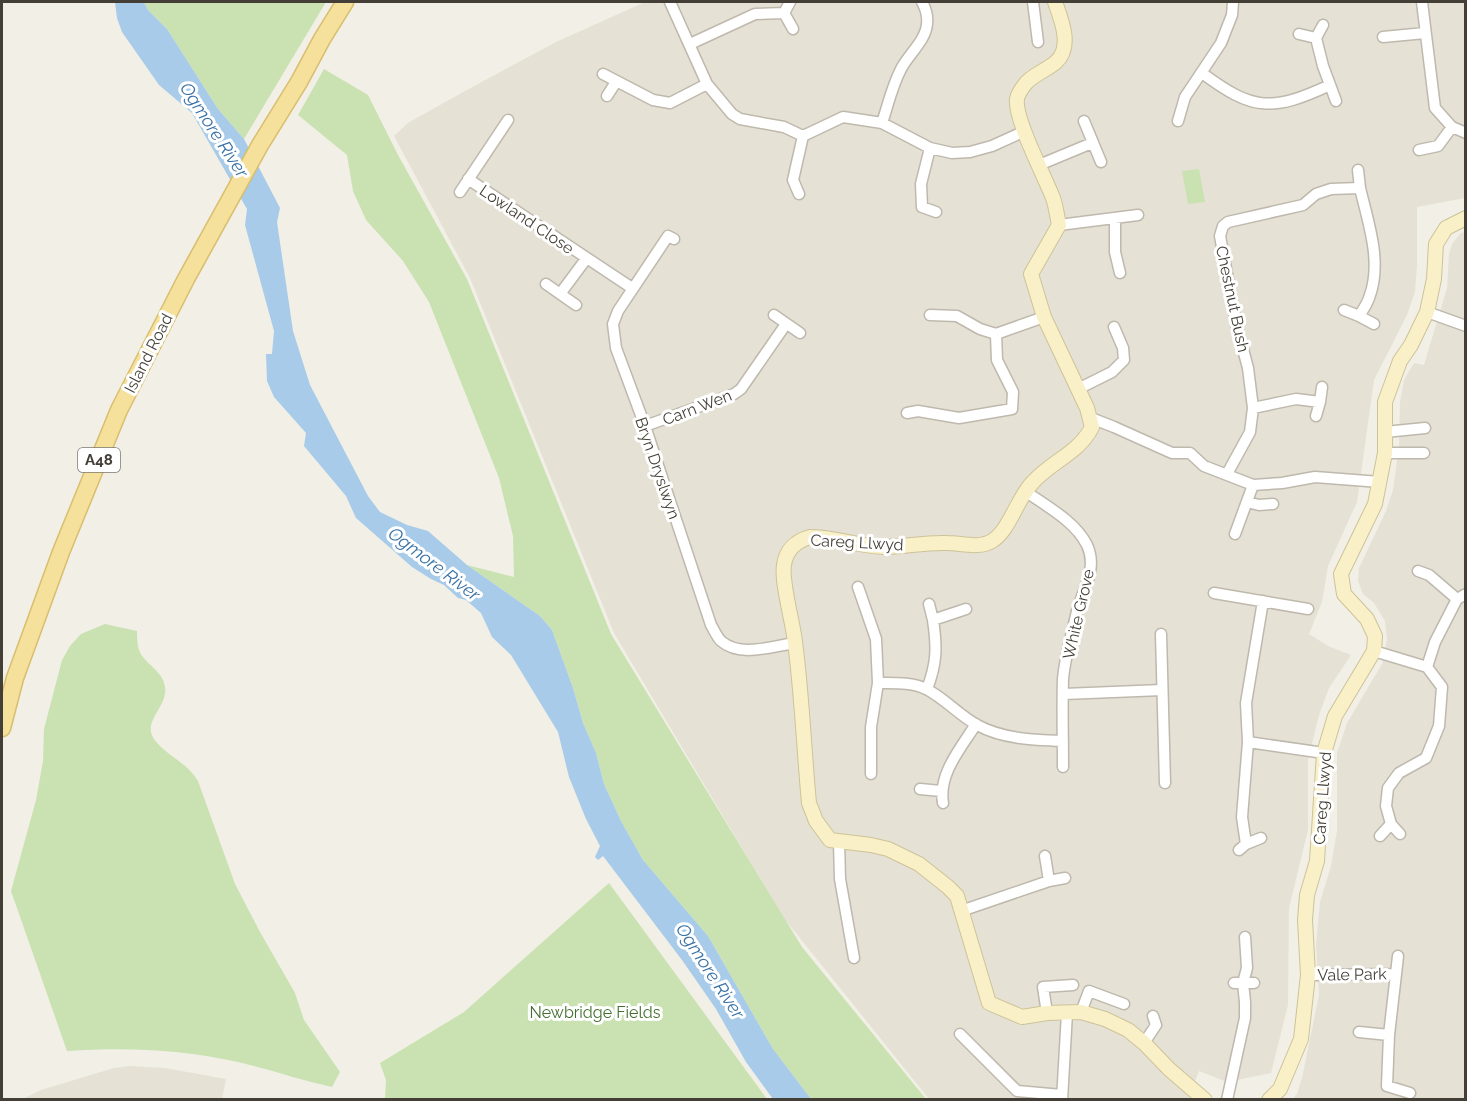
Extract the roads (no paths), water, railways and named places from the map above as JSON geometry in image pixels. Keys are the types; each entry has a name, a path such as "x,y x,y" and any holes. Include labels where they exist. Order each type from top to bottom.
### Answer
{"main road":[{"name":"Island Road","path":"2,728 15,678 46,594 119,411 186,279 260,145 345,2"}],"street":[{"path":"670,2 707,84 732,114 740,119 784,127 803,136"},
{"path":"784,13 790,2"},
{"path":"882,123 899,72 927,26 927,10 922,2"},
{"path":"1033,2 1038,42"},
{"path":"1055,2 1064,28 1064,47 1057,62 1030,80 1020,91 1017,100 1025,130 1054,201 1059,225 1031,274 1044,316 1091,418 1172,453 1190,453 1204,466 1253,485 1315,477 1380,482"},
{"path":"1178,122 1185,97 1221,43 1232,15 1233,2"},
{"path":"1422,2 1435,108 1452,126 1466,133"},
{"path":"690,44 755,14 784,13"},
{"path":"784,13 793,29"},
{"path":"1323,25 1316,38 1336,101"},
{"path":"1383,37 1425,33"},
{"path":"1299,34 1316,38"},
{"path":"1202,73 1227,91 1264,105 1305,97 1330,85"},
{"path":"603,74 653,100 670,103 707,84"},
{"path":"607,96 616,82"},
{"path":"803,136 843,117 882,123 930,148 952,153 970,152 992,146 1025,130"},
{"name":"Lowland Close","path":"460,192 508,120"},
{"path":"1084,121 1101,162"},
{"path":"1419,150 1438,146 1452,126"},
{"path":"800,194 793,180 803,136"},
{"path":"1039,165 1092,143"},
{"path":"930,148 921,184 922,207 936,212"},
{"path":"1358,170 1376,271 1370,297 1359,316"},
{"name":"Lowland Close","path":"468,179 632,288"},
{"name":"Chestnut Bush","path":"1227,474 1250,432 1253,408 1248,368 1236,324 1220,236 1223,226 1228,222 1303,205 1316,194 1331,189 1360,188"},
{"path":"1059,225 1138,215"},
{"path":"1114,218 1115,252 1120,273"},
{"path":"1400,834 1391,824 1386,806 1388,788 1399,773 1426,758 1439,726 1442,687 1427,667 1374,651 1375,636 1367,619 1344,594 1341,574 1370,517 1385,453 1385,402 1400,361 1412,345 1427,312 1434,279 1436,244 1446,228 1466,218"},
{"name":"Bryn Dryslwyn","path":"668,236 618,311 613,324 616,348 645,426 711,624 720,640 740,650 795,643"},
{"name":"Lowland Close","path":"560,294 586,259"},
{"path":"546,284 576,305"},
{"path":"1344,310 1374,324"},
{"path":"1427,312 1466,326"},
{"path":"774,315 800,333"},
{"path":"930,315 957,316 980,329 996,334 1044,316"},
{"name":"Carn Wen","path":"645,426 734,394 741,389 786,324"},
{"path":"1078,389 1112,372 1124,360 1123,348 1114,327"},
{"path":"907,413 918,411 959,418 1012,409 1013,392 997,360 996,334"},
{"path":"1316,416 1322,387"},
{"path":"1253,408 1296,399 1320,402"},
{"name":"Careg Llwyd","path":"839,842 830,840 824,833 809,803 795,643 783,577 786,555 802,539 820,537 882,547 934,543 978,545 990,543 1005,528 1026,491 1044,471 1085,441 1092,427 1091,418"},
{"path":"1385,432 1425,428"},
{"path":"1385,453 1424,453"},
{"path":"1235,534 1253,485"},
{"name":"White Grove","path":"1026,491 1071,525 1081,536 1089,552 1090,573 1078,605 1063,680 1063,767"},
{"path":"1247,502 1259,505 1273,504"},
{"path":"1418,571 1429,575 1461,596 1435,642 1427,667"},
{"path":"858,587 876,639 878,683 871,727 871,774"},
{"path":"1214,593 1308,609"},
{"path":"1261,838 1242,847 1248,742 1246,703 1263,601"},
{"path":"927,689 934,671 937,647 929,603"},
{"path":"933,620 966,609"},
{"path":"1161,634 1165,783"},
{"name":"Careg Llwyd","path":"1269,1100 1280,1089 1301,1039 1308,975 1305,920 1307,895 1317,861 1324,753 1335,716 1374,651"},
{"path":"878,683 915,685 927,689 976,724 994,732 1032,740 1063,741"},
{"path":"1064,694 1162,690"},
{"path":"943,803 941,790 943,780 976,724"},
{"path":"1248,742 1324,753"},
{"path":"920,789 941,790"},
{"path":"1380,836 1391,824"},
{"path":"854,958 840,879 839,842 888,849 920,864 957,896 989,1003 1023,1017 1047,1013 1074,1013 1105,1019 1128,1030 1205,1100"},
{"path":"1045,856 1049,881"},
{"path":"961,911 1049,881 1065,878"},
{"path":"1227,1100 1245,1018 1244,983 1247,968 1245,937"},
{"name":"Vale Park","path":"1398,956 1389,1035 1387,1086 1410,1093"},
{"name":"Vale Park","path":"1308,975 1396,974"},
{"path":"1047,1013 1043,987 1073,985"},
{"path":"960,1034 1017,1091 1062,1097 1074,1013 1089,991 1124,1004"},
{"path":"1144,1043 1156,1025 1154,1016"},
{"path":"1359,1032 1389,1035"}],"water":[{"name":"Ogmore River","path":"115,2 144,2 148,10 167,29 218,109 244,139 280,208 277,222 293,331 310,385 368,496 380,512 407,525 428,531 467,565 540,616 552,630 583,723 596,753 604,784 621,821 643,860 708,936 773,1049 811,1099 773,1099 746,1062 716,1009 682,960 603,856 598,860 595,857 600,846 569,777 558,732 511,655 492,637 481,613 466,600 458,598 444,585 412,567 356,518 346,496 304,446 306,433 274,397 267,381 266,354 272,354 274,331 245,225 247,209 192,113 159,85 122,32"}],"park label":[{"name":"Newbridge Fields","path":"595,1012"}]}
